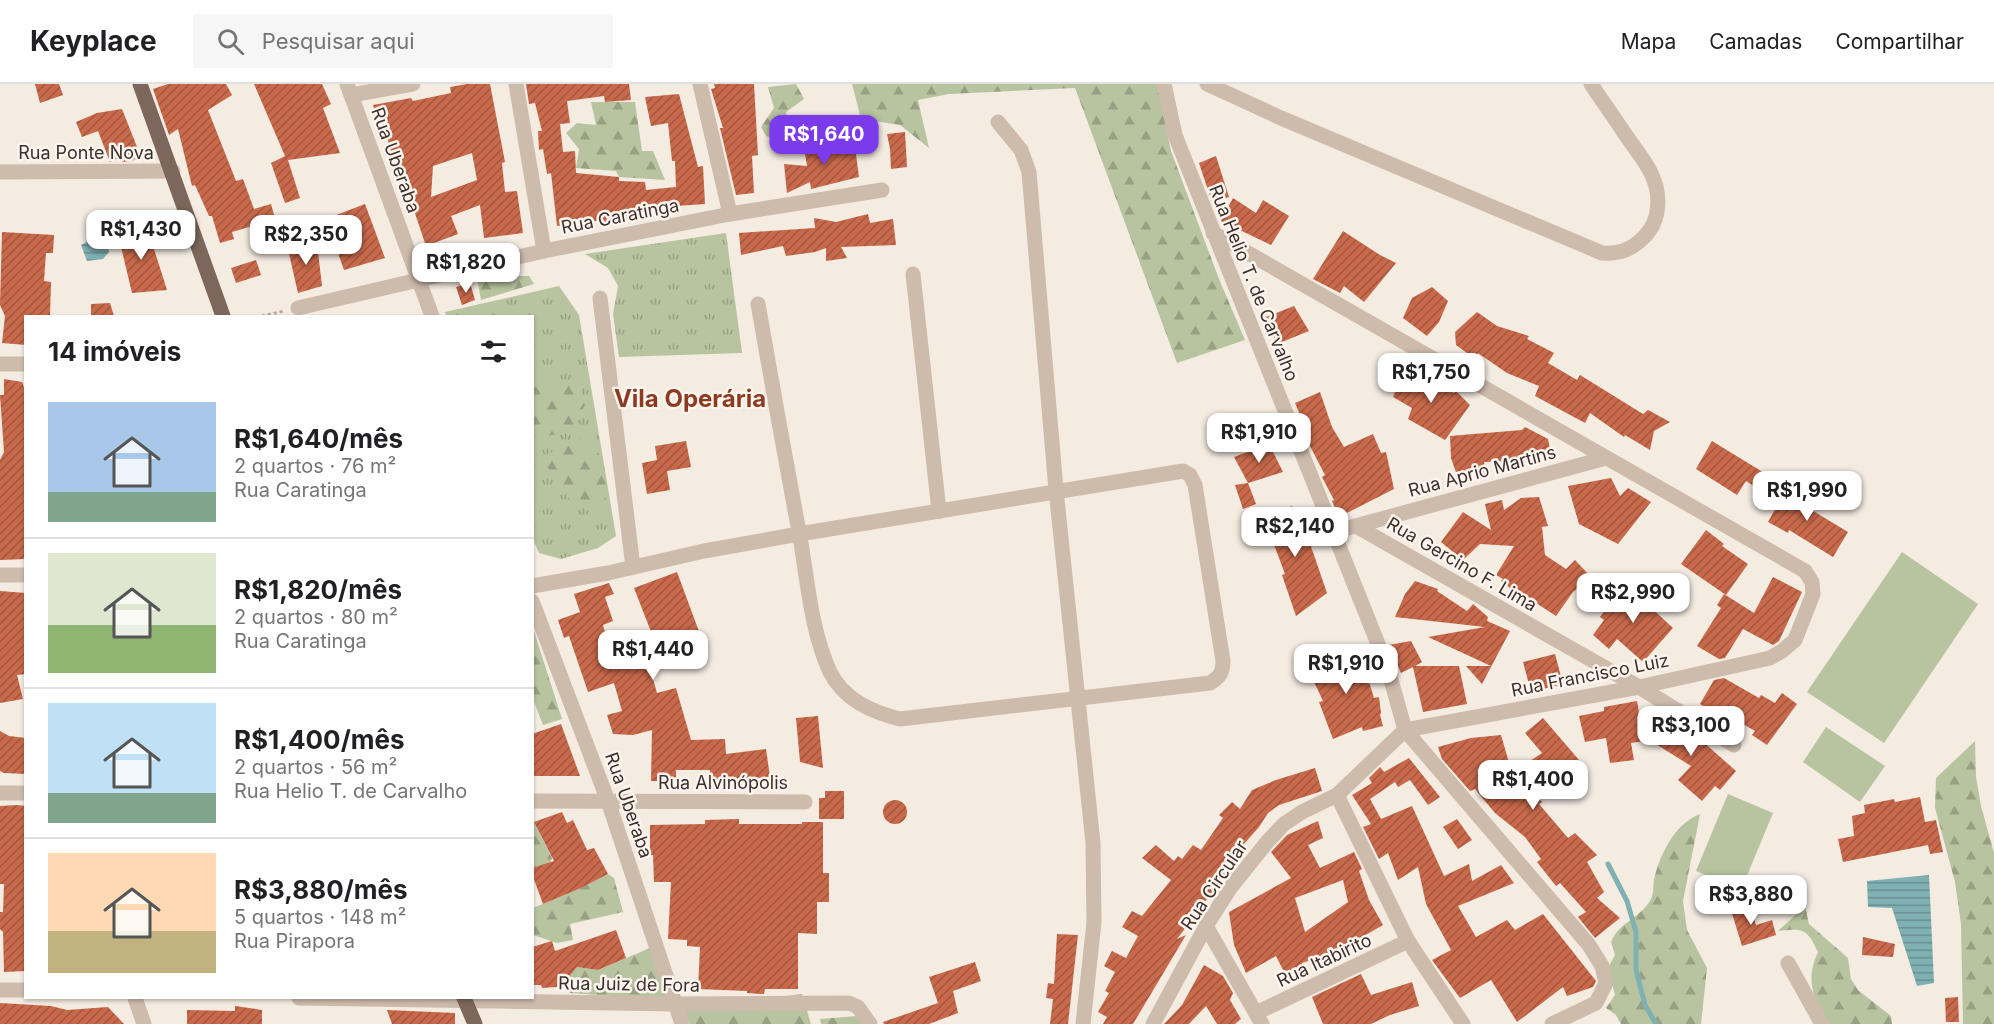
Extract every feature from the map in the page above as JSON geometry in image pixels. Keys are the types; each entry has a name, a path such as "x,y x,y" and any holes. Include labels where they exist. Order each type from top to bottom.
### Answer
{"main road":[{"path":"140,84 223,315"},
{"path":"465,999 475,1024"}],"street":[{"path":"349,90 413,84"},
{"path":"516,84 544,251"},
{"path":"700,84 730,214"},
{"name":"Rua Helio T. de Carvalho","path":"1164,84 1175,135 1388,669 1405,730 1589,945 1602,966 1606,983 1596,1003 1552,1024"},
{"path":"1208,84 1281,118 1602,253 1619,254 1635,246 1647,234 1655,220 1658,207 1656,193 1651,173 1591,84"},
{"name":"Rua Uberaba","path":"349,90 432,315"},
{"path":"998,122 1021,150 1029,172 1056,490 1093,843 1094,911 1083,1024"},
{"name":"Rua Ponte Nova","path":"0,172 173,171"},
{"name":"Rua Caratinga","path":"298,308 544,251 730,214 882,190"},
{"path":"1213,232 1606,458"},
{"path":"913,274 939,511"},
{"path":"600,298 633,567"},
{"path":"534,586 633,567 704,550 799,534 939,511 1056,490 1179,470 1190,475 1195,485 1223,661 1223,669 1218,679 1210,683 900,719 876,713 851,698 831,674 817,633 799,534 758,304"},
{"path":"0,364 24,364"},
{"name":"Rua Aprio Martins","path":"1333,532 1606,458"},
{"name":"Rua Francisco Luiz","path":"1405,730 1639,687 1770,658 1795,640 1813,594 1812,582 1805,571 1606,458"},
{"name":"Rua Gercino F. Lima","path":"1356,526 1639,687 1734,745"},
{"path":"0,575 24,575"},
{"name":"Rua Uberaba","path":"534,606 608,801 682,1024"},
{"path":"1405,730 1337,795 1408,941 1463,1024"},
{"path":"0,793 24,793"},
{"name":"Rua Circular","path":"1153,1024 1206,926 1232,887 1268,841 1284,824 1302,812 1337,795"},
{"name":"Rua Alvinópolis","path":"534,801 805,802"},
{"name":"Rua Itabirito","path":"1206,926 1259,1018 1408,941"},
{"path":"1788,963 1822,1024"},
{"path":"0,990 24,990"},
{"path":"135,999 144,1024"},
{"name":"Rua Juiz de Fora","path":"465,999 675,1004 849,1003 858,1007 870,1024"}],"path":[{"path":"266,315 298,308"}],"green space":[{"path":"796,84 804,99 786,112 788,122 803,121 803,140 785,141 766,136 761,127 774,108 768,87"},
{"path":"852,84 1157,84 1171,151 1219,279 1245,340 1177,363 1075,88 949,94 918,100 929,148 900,125 861,119"},
{"path":"591,102 635,102 642,151 653,151 665,180 619,177 616,171 576,168 579,149 566,133 577,123 596,125"},
{"path":"726,233 742,353 619,357 613,314 618,286 608,268 585,254"},
{"path":"492,272 507,276 529,276 534,284 481,300 477,278"},
{"path":"559,286 579,315 616,536 598,548 561,559 539,553 534,542 534,315 446,315 445,312"},
{"path":"542,379 578,383 585,405 570,431 539,438 534,434 534,389"},
{"path":"579,438 602,456 607,497 594,505 577,507 558,486 542,457"},
{"path":"1902,552 1978,604 1884,743 1807,692"},
{"path":"534,631 562,719 543,725 534,702"},
{"path":"1826,727 1885,766 1860,802 1803,762"},
{"path":"1975,741 1976,777 1981,806 1994,853 1994,1024 1963,1024 1961,924 1955,882 1935,808 1936,778"},
{"path":"1728,794 1773,813 1741,890 1696,871"},
{"path":"1700,814 1683,901 1687,930 1707,968 1701,1024 1621,1024 1616,1015 1606,1008 1615,995 1608,968 1615,955 1611,942 1619,930 1642,911 1651,899 1656,871 1670,841 1683,825"},
{"path":"534,822 552,858 550,863 534,867"},
{"path":"608,874 614,878 623,912 570,924 573,940 557,943 534,935 534,908"},
{"path":"1805,906 1809,924 1848,958 1851,979 1858,990 1891,1016 1892,1024 1828,1024 1818,1005 1811,980 1818,952 1811,938 1799,930 1778,931"},
{"path":"650,948 669,1000 570,993 570,975 577,967 598,970"},
{"path":"802,994 811,1024 690,1024 684,1009"},
{"path":"857,1016 865,1024 821,1024 820,1019"}],"water":[{"path":"104,239 108,243 109,252 103,259 87,261 81,245 91,240"},
{"path":"1929,875 1934,983 1917,986 1892,908 1868,907 1867,881"}],"building":[{"path":"35,84 59,84 63,95 40,103"},
{"path":"168,84 226,84 232,95 208,110 236,181 243,179 254,209 271,204 283,246 264,251 256,225 232,232 234,239 220,243 212,216 209,216 195,185 192,186 178,129 169,135 153,89"},
{"path":"254,84 322,84 331,104 323,108 340,153 288,160 300,198 285,203 271,163 285,156"},
{"path":"490,84 505,162 502,163 505,192 517,191 523,233 484,238 480,205 451,216 458,234 426,246 401,172 397,149 391,151 385,130 381,131 373,105 411,98 413,101 451,93 450,87","holes":["472,153 477,180 431,197 433,166"]},
{"path":"526,84 629,84 631,100 605,102 604,96 567,101 570,123 560,124 563,152 575,151 576,173 619,177 619,181 645,182 646,190 676,187 675,161 672,161 668,123 651,126 645,97 679,94 698,167 703,166 705,204 648,208 649,213 605,225 604,220 557,226 551,173 547,174 543,149 539,150 538,131 542,131 535,103 529,104"},
{"path":"714,84 754,84 758,155 752,156 754,193 736,195 720,128 723,128 711,89 715,88"},
{"path":"122,109 141,157 122,162 120,157 110,162 98,131 82,137 76,122 97,113"},
{"path":"905,132 907,167 891,169 887,134"},
{"path":"854,139 859,177 811,189 810,182 787,193 784,164 807,166 804,148"},
{"path":"1216,156 1229,197 1212,202 1199,163"},
{"path":"1233,198 1256,213 1263,200 1289,216 1271,245 1221,221"},
{"path":"365,204 385,258 344,270 326,219"},
{"path":"868,214 870,223 893,219 896,245 841,247 847,258 826,261 826,248 786,256 783,246 741,255 739,233 815,228 814,218 836,222"},
{"path":"146,224 167,290 132,293 118,234"},
{"path":"1343,231 1396,263 1364,302 1344,286 1340,293 1313,279"},
{"path":"2,232 54,235 53,253 46,253 44,281 51,282 50,315 24,315 24,345 2,343 5,316 0,305"},
{"path":"317,243 322,286 298,293 287,245"},
{"path":"256,260 261,275 236,283 231,268"},
{"path":"470,283 475,300 462,305 456,287"},
{"path":"1432,287 1448,301 1439,322 1427,336 1403,318 1412,298"},
{"path":"110,303 114,315 91,315 91,304"},
{"path":"1294,306 1309,331 1277,344 1266,317"},
{"path":"1477,312 1497,326 1529,336 1527,339 1554,353 1548,363 1577,380 1580,375 1643,414 1648,410 1670,422 1654,431 1650,450 1625,435 1624,437 1590,413 1585,423 1535,396 1539,386 1507,373 1478,353 1475,359 1456,345 1455,332"},
{"path":"1415,369 1431,382 1432,380 1454,393 1456,391 1470,405 1445,440 1408,419 1412,408 1393,397 1398,385"},
{"path":"4,379 22,382 24,388 24,559 0,560 0,460 4,452 0,395 4,395"},
{"path":"1320,392 1332,427 1344,447 1373,434 1381,453 1386,452 1394,489 1339,517 1332,501 1334,500 1322,477 1325,475 1306,438 1309,436 1295,403"},
{"path":"1525,427 1548,439 1550,449 1544,459 1484,462 1486,472 1457,475 1451,458 1450,436 1522,430"},
{"path":"686,441 691,467 667,471 670,490 647,494 642,463 657,460 655,446"},
{"path":"1712,441 1766,474 1757,488 1746,481 1737,495 1696,469"},
{"path":"1269,444 1283,472 1248,483 1234,457"},
{"path":"1611,478 1620,496 1628,488 1651,502 1618,544 1579,524 1568,486"},
{"path":"1248,483 1256,504 1243,509 1235,485"},
{"path":"1792,485 1810,498 1805,506 1848,532 1833,557 1789,530 1788,533 1768,522"},
{"path":"1539,497 1548,526 1542,527 1545,555 1566,569 1575,560 1591,577 1573,592 1556,616 1536,603 1534,606 1496,575 1514,546 1480,544 1463,560 1441,542 1463,512 1491,530 1485,504 1502,500 1504,510 1521,498"},
{"path":"1292,506 1305,529 1327,593 1296,616 1282,575 1285,574 1273,542 1268,543 1258,523"},
{"path":"1706,530 1724,544 1722,546 1748,564 1726,595 1681,564"},
{"path":"677,572 704,645 649,665 657,693 676,688 691,740 725,739 726,754 766,749 770,777 711,781 710,770 676,770 676,781 651,781 652,730 633,735 613,734 607,715 622,711 614,683 588,692 569,636 564,638 558,620 580,612 574,594 609,583 614,594 605,597 613,621 603,625 612,657 655,642 634,588"},
{"path":"1773,577 1802,592 1779,641 1773,645 1743,629 1725,658 1719,659 1697,646 1721,608 1717,605 1724,594 1754,613"},
{"path":"1415,581 1438,589 1437,591 1467,611 1473,604 1488,617 1487,621 1510,631 1482,684 1466,666 1491,666 1428,637 1485,627 1395,617 1405,594"},
{"path":"1633,585 1650,598 1646,603 1673,628 1643,662 1617,639 1609,649 1593,635 1604,620 1600,617 1618,594 1623,597"},
{"path":"0,591 24,593 24,674 17,675 23,699 0,703"},
{"path":"1411,641 1422,662 1415,666 1459,666 1467,704 1423,712 1413,667 1401,673 1389,645"},
{"path":"1354,651 1374,698 1379,697 1383,726 1363,731 1362,727 1333,739 1319,702 1323,701 1307,667"},
{"path":"1555,654 1563,684 1531,692 1523,662"},
{"path":"1724,678 1759,698 1761,695 1775,703 1782,693 1797,704 1767,745 1752,735 1755,731 1717,709 1715,713 1700,704 1714,680"},
{"path":"1637,701 1644,741 1631,743 1634,760 1610,763 1606,738 1585,742 1579,716 1604,711 1604,707"},
{"path":"1659,713 1702,741 1736,771 1720,790 1715,786 1702,801 1678,780 1691,766 1643,736"},
{"path":"818,716 823,768 800,762 796,718"},
{"path":"1543,718 1579,760 1561,775 1554,767 1531,789 1542,802 1539,804 1568,838 1575,833 1597,855 1587,862 1604,892 1597,898 1620,918 1595,938 1578,917 1586,912 1560,883 1556,886 1537,862 1541,859 1525,837 1495,813 1475,789 1470,791 1442,759 1438,747 1471,738 1501,735 1512,773 1542,753 1525,733"},
{"path":"561,724 580,776 534,776 534,733"},
{"path":"0,731 9,736 24,738 24,774 0,771"},
{"path":"1409,758 1440,797 1428,805 1410,780 1398,787 1395,782 1370,799 1381,819 1412,806 1444,876 1469,864 1472,881 1501,865 1514,883 1458,906 1476,937 1507,920 1515,930 1543,914 1596,981 1593,987 1567,996 1563,987 1517,1022 1491,980 1460,998 1432,960 1451,950 1426,904 1418,867 1398,880 1388,853 1379,859 1363,827 1371,824 1352,795 1372,783 1369,778 1380,767 1384,772"},
{"path":"1315,768 1322,791 1279,805 1268,813 1235,854 1238,856 1229,870 1177,939 1186,935 1133,1024 1103,1024 1107,1017 1098,1012 1109,993 1105,991 1115,972 1104,966 1112,951 1126,958 1138,936 1122,927 1132,911 1142,916 1171,880 1142,858 1156,845 1174,861 1178,856 1182,859 1193,845 1201,850 1223,818 1219,815 1232,802 1240,809 1252,790"},
{"path":"825,791 844,791 844,819 819,819 819,798 825,798"},
{"path":"1920,797 1925,822 1936,820 1943,852 1930,854 1928,845 1843,862 1838,839 1854,836 1852,816 1865,813 1864,805"},
{"path":"895,800 900,801 906,807 906,817 900,823 895,824 890,823 884,817 883,812 884,807 890,801"},
{"path":"0,806 24,806 24,971 4,972 3,932 0,929 4,884 0,884"},
{"path":"562,812 567,823 573,820 587,850 594,848 608,874 543,904 534,879 534,867 554,861 534,822"},
{"path":"739,819 739,824 823,822 823,873 829,873 829,902 817,902 817,934 798,933 798,989 765,989 764,994 760,994 747,993 747,991 698,989 700,947 687,946 687,940 668,939 671,882 654,882 653,855 650,855 650,825 705,824 705,820"},
{"path":"1457,819 1472,840 1458,849 1443,827"},
{"path":"1318,821 1323,838 1308,845 1320,868 1354,852 1362,869 1359,871 1369,900 1383,925 1350,944 1351,947 1302,963 1304,970 1289,982 1276,956 1246,973 1234,945 1229,912 1291,878 1271,852 1287,835","holes":["1343,880 1348,902 1305,932 1295,898"]},
{"path":"1749,904 1756,925 1772,920 1776,935 1742,946 1731,910"},
{"path":"616,930 626,958 598,970 577,967 567,979 570,986 542,988 541,985 534,985 534,946 552,941 555,951"},
{"path":"1057,934 1078,935 1068,1024 1050,1024 1053,999 1046,998 1048,983 1054,984"},
{"path":"1863,937 1895,944 1893,957 1862,955"},
{"path":"975,962 981,981 953,991 958,1013 929,1024 884,1024 883,1022 938,1003 929,977"},
{"path":"1204,965 1223,976 1233,993 1230,1000 1241,1019 1235,1024 1217,1024 1206,1006 1189,1024 1164,1024 1182,1005"},
{"path":"1361,974 1371,995 1412,982 1419,1006 1371,1024 1323,1024 1312,997"},
{"path":"1958,997 1959,1022 1946,1022 1945,998"},
{"path":"0,1003 51,1006 67,1010 108,1007 124,1024 0,1024"},
{"path":"235,1006 262,1010 262,1024 187,1024 187,1010 235,1011"},
{"path":"387,1010 455,1013 455,1024 392,1024"}],"waterway":[{"path":"1608,864 1627,901 1636,932 1636,970 1645,1005 1656,1024"}],"district":[{"name":"Vila Operária","path":"690,398"}]}
